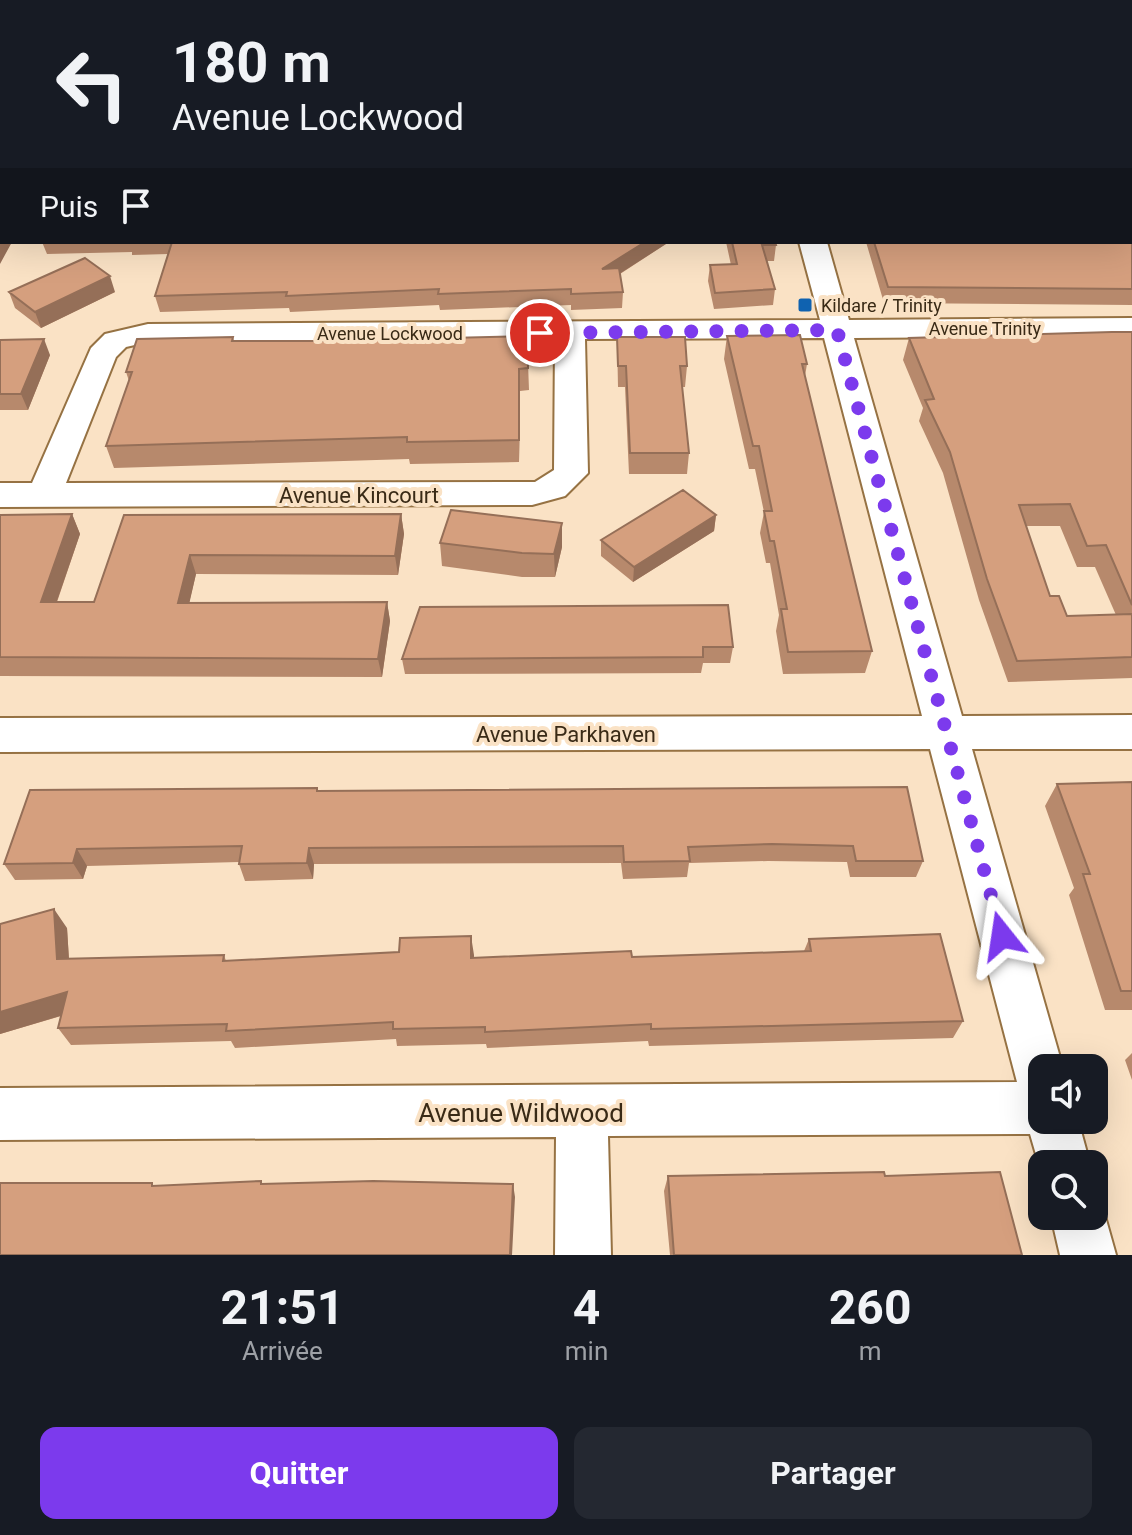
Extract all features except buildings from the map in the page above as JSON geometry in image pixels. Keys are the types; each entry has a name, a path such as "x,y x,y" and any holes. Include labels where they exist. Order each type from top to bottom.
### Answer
{"street":[{"path":"814,244 1034,1054"},
{"name":"Avenue Trinity","path":"837,330 1132,327"},
{"name":"Avenue Lockwood","path":"44,495 102,354 116,340 148,333 837,330"},
{"name":"Avenue Kincourt","path":"0,495 530,495 548,491 560,485 571,473 570,333"},
{"name":"Avenue Parkhaven","path":"1,737 1132,732"},
{"name":"Avenue Wildwood","path":"0,1114 1028,1108"},
{"path":"582,1113 583,1255"},
{"path":"1082,1230 1088,1255"}],"place":[{"name":"Kildare / Trinity","path":"805,305"}],"route":[{"path":"540,333 837,330 1002,936"}]}
